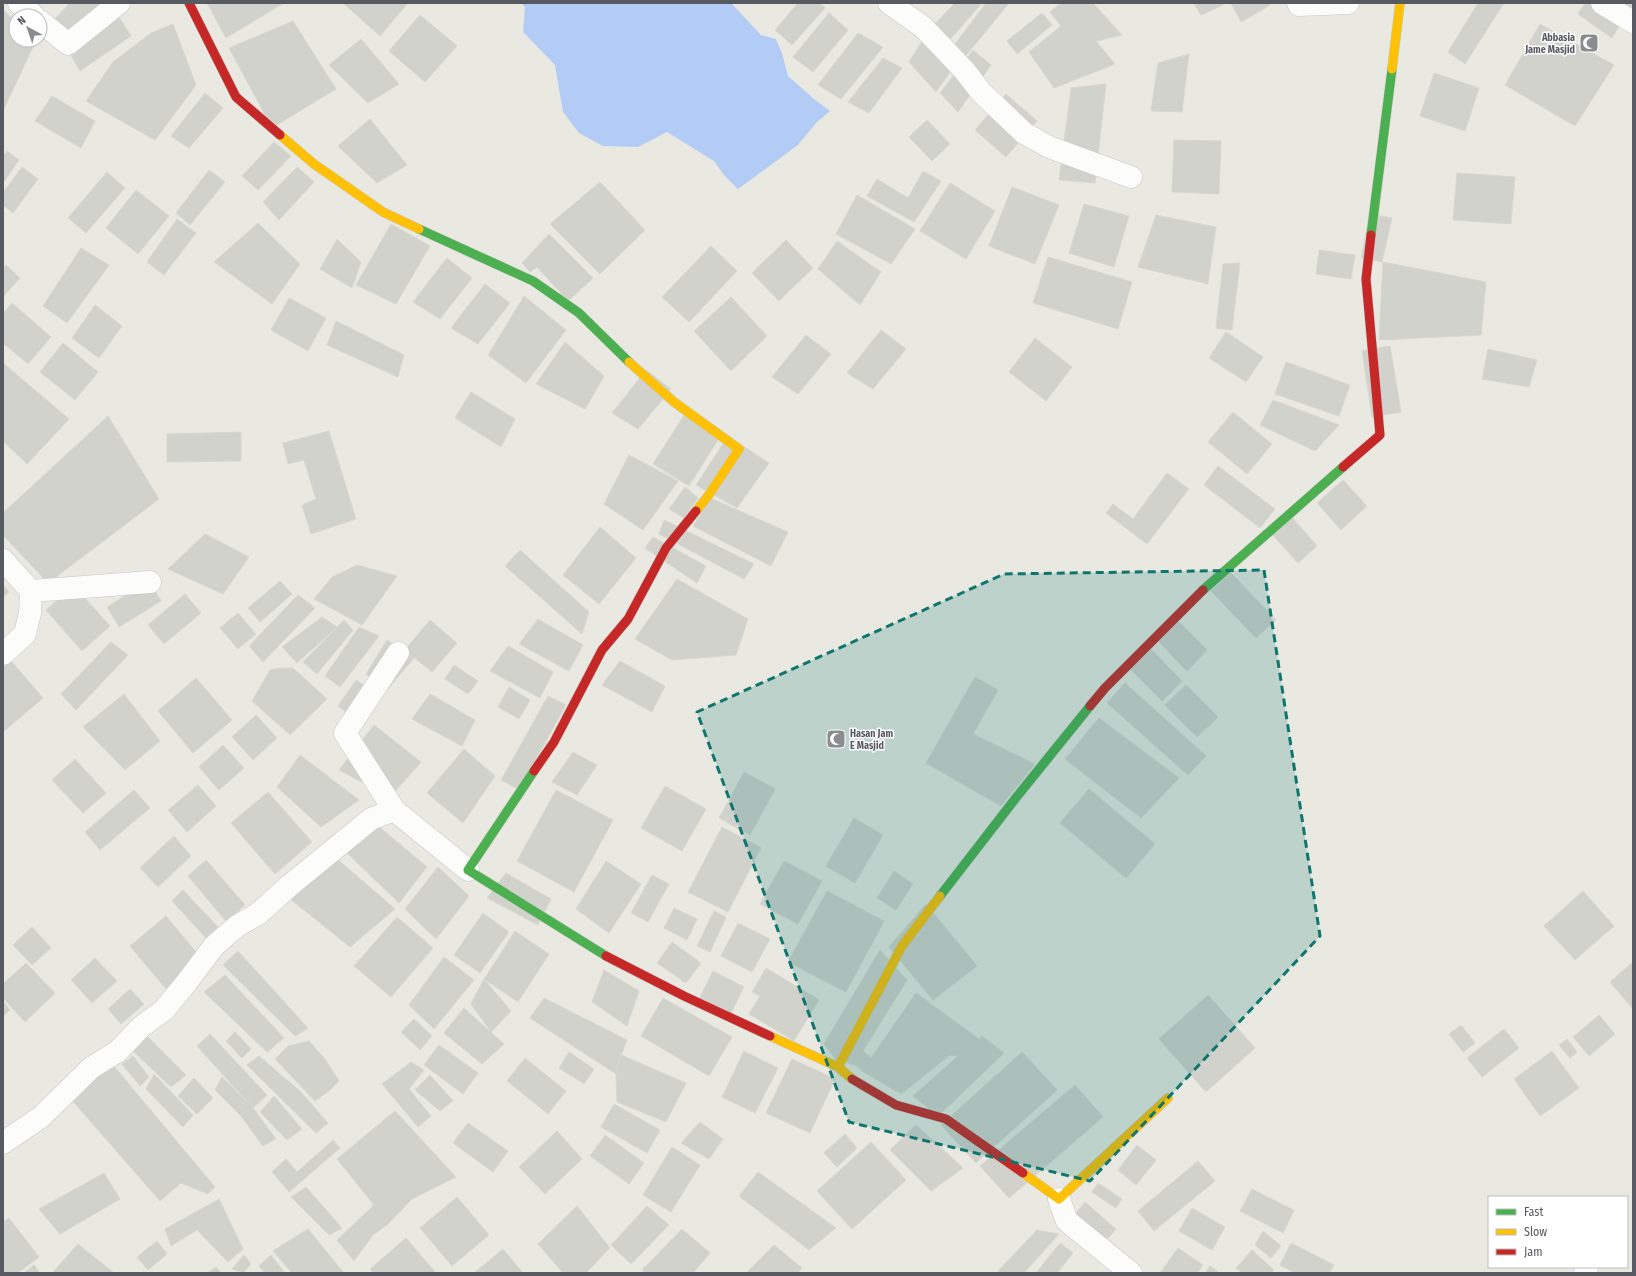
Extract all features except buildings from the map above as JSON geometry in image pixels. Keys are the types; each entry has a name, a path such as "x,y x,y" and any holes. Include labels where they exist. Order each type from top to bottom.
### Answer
{"street":[{"path":"48,28 68,44 119,3"},
{"path":"190,3 236,97 314,164 382,212 533,280 579,313 674,402 738,449 708,496 666,548 628,619 602,650 554,742 468,870"},
{"path":"889,3 923,27 964,70 982,92 1024,133 1049,147 1131,177"},
{"path":"1298,3 1298,5 1348,3"},
{"path":"838,1067 902,946 1015,799 1105,688 1192,599 1380,435 1366,279 1400,3"},
{"path":"1602,3 1633,22"},
{"path":"3,560 31,591 30,613 25,634 3,654"},
{"path":"31,591 150,582"},
{"path":"398,654 345,734 394,810 468,870 604,955 684,996 838,1067 856,1083 896,1106 946,1119 1059,1199 1067,1221 1131,1273"},
{"path":"3,1142 42,1117 91,1068 118,1051 141,1027 164,1010 214,946 237,926 258,914 289,886 371,819 394,810"},
{"path":"1059,1199 1168,1098"}],"highlighted area":[{"path":"1264,570 1320,936 1090,1181 849,1122 697,712 1004,574"}],"water":[{"path":"521,3 731,3 761,35 776,39 782,53 788,76 830,111 817,122 798,145 738,189 724,175 714,161 667,132 638,147 603,146 579,133 563,112 555,65 523,32 525,7"}],"traffic: fast":[{"path":"1371,235 1392,69"},
{"path":"419,229 533,281 579,313 629,362"},
{"path":"1203,590 1343,467"},
{"path":"940,896 1015,799 1090,706"},
{"path":"534,771 468,870 606,956"}],"traffic: slow":[{"path":"1392,69 1400,3"},
{"path":"280,135 314,164 383,212 419,229"},
{"path":"629,362 674,402 739,449 708,496 696,511"},
{"path":"852,1079 838,1067 902,946 940,896"},
{"path":"770,1036 838,1067"},
{"path":"1023,1173 1059,1199 1168,1098"}],"traffic: jam":[{"path":"189,3 236,97 280,135"},
{"path":"1343,467 1380,435 1366,279 1371,235"},
{"path":"534,771 554,742 602,650 628,619 666,548 696,511"},
{"path":"1090,706 1105,688 1203,590"},
{"path":"606,956 684,996 770,1036"},
{"path":"852,1079 896,1105 946,1119 1023,1173"}],"place":[{"name":"Abbasia Jame Masjid","path":"1589,43"},
{"name":"Hasan Jam E Masjid","path":"836,739"}]}
